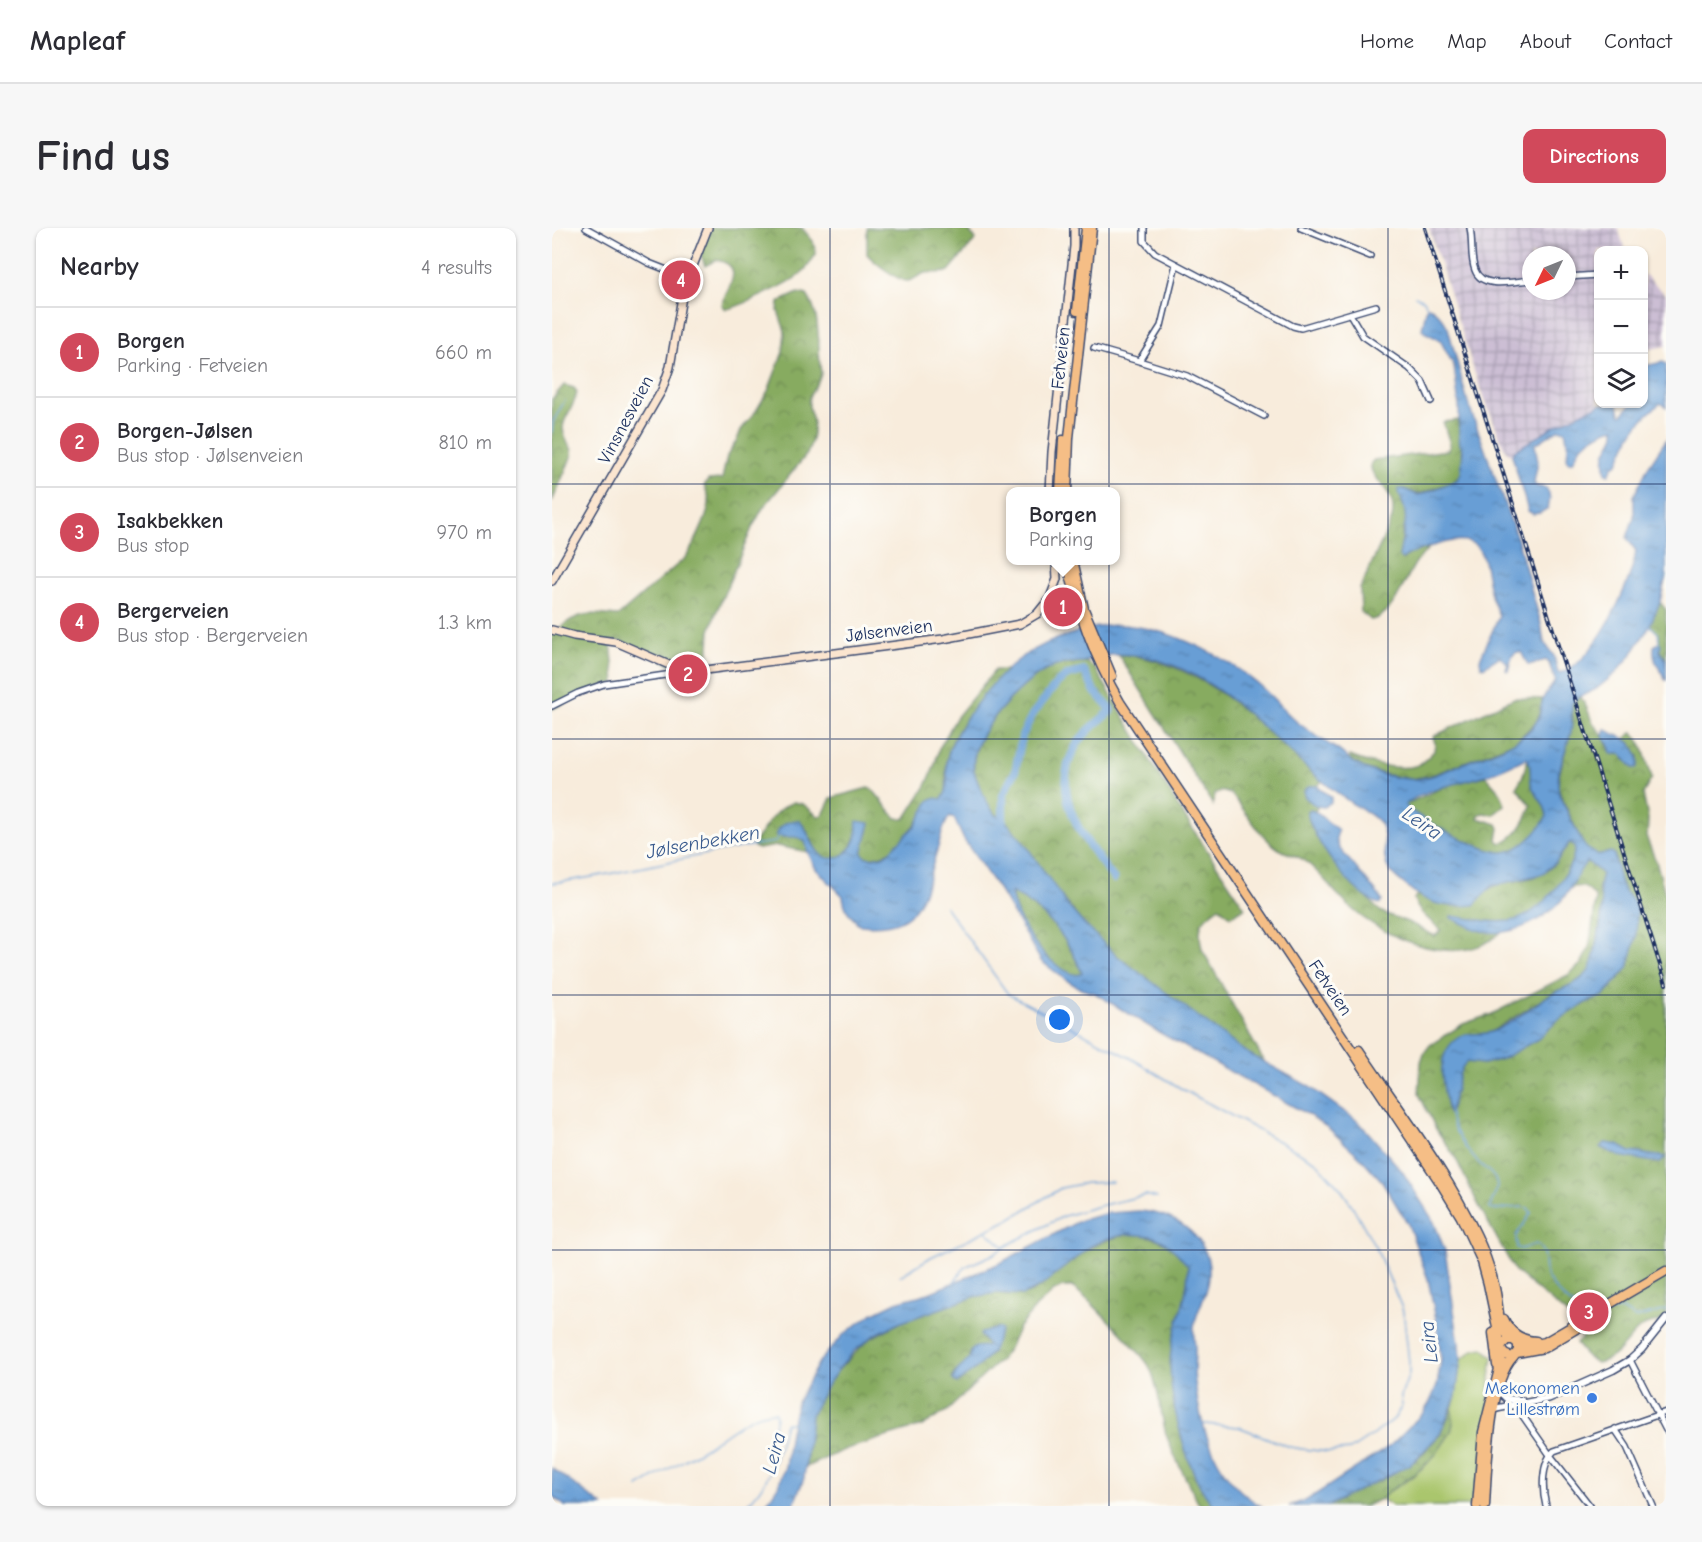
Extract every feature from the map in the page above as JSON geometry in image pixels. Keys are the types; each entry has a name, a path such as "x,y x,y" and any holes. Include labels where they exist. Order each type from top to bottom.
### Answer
{"highway":[{"name":"Fetveien","path":"1060,487 1086,228"},
{"name":"Fetveien","path":"1066,487 1069,438 1092,228"},
{"path":"1068,565 1085,621"},
{"path":"1074,565 1085,621"},
{"name":"Fetveien","path":"1085,621 1103,664 1452,1190 1487,1260 1502,1349 1490,1436 1485,1506"},
{"path":"1628,1294 1552,1344 1536,1350 1515,1348 1505,1341 1502,1349 1509,1356 1515,1348 1536,1345 1666,1271"},
{"name":"Fetveien","path":"1477,1506 1483,1432 1497,1387 1515,1348 1500,1322 1495,1305"},
{"path":"1495,1305 1506,1324 1518,1336 1536,1341 1556,1334"},
{"path":"1495,1305 1492,1323 1497,1358 1497,1387"}],"main road":[{"name":"Vinsnesveien","path":"552,581 662,390 670,367 687,278 708,228"},
{"path":"1050,487 1074,228"},
{"name":"Jølsenveien","path":"682,670 690,672 943,639 1014,625 1032,617 1047,603 1056,584 1056,565"},
{"path":"552,630 616,642 682,670"}],"street":[{"path":"586,228 649,263 687,278"},
{"path":"1144,228 1143,238 1147,246 1176,264 1293,326 1301,328 1376,306"},
{"path":"1301,228 1370,256"},
{"path":"1470,228 1475,271 1482,279 1495,283 1522,281"},
{"path":"1139,361 1161,326 1176,264"},
{"path":"1576,277 1594,275"},
{"path":"1350,315 1362,336 1409,368 1422,381 1431,401"},
{"path":"1094,348 1187,376 1264,417"},
{"name":"Jølsenveien","path":"552,706 596,686 682,670"},
{"path":"1494,1409 1550,1398 1613,1370 1630,1360 1646,1345 1666,1318"},
{"path":"1630,1360 1666,1430"},
{"path":"1497,1387 1507,1399 1534,1401"},
{"path":"1518,1409 1590,1506"},
{"path":"1546,1506 1545,1467 1550,1455 1560,1448 1666,1412"},
{"path":"1615,1429 1627,1447 1653,1506"}],"shaded area":[{"path":"1429,228 1618,228 1624,246 1594,246 1594,407 1538,435 1512,455 1505,450 1477,380"},
{"path":"1648,278 1666,295 1666,346 1648,349"}],"green space":[{"path":"710,228 802,228 813,241 816,254 806,269 793,280 726,309 722,305 732,279 731,267 716,260 705,266 700,253"},
{"path":"867,228 966,228 976,239 949,271 925,273 907,281 892,275 867,254"},
{"path":"798,293 807,295 812,304 818,332 821,373 810,394 809,401 813,423 812,440 807,454 763,508 752,528 710,631 708,667 686,674 637,647 618,641 611,642 615,683 596,688 552,709 552,627 560,628 574,618 587,614 618,616 686,557 700,532 708,510 709,499 704,486 708,480 722,479 727,456 741,430 768,391 783,352 785,331 778,311 779,302"},
{"path":"564,385 574,388 577,392 563,426 572,455 552,502 552,399"},
{"path":"1458,420 1463,460 1461,475 1449,484 1419,493 1404,489 1407,518 1402,535 1402,559 1429,548 1416,562 1392,605 1379,617 1371,620 1361,612 1360,589 1392,519 1393,508 1388,492 1371,470 1371,463 1374,460 1448,450 1450,444 1443,422"},
{"path":"1660,602 1666,610 1666,660 1660,651 1659,634 1650,625"},
{"path":"1118,654 1169,665 1215,689 1256,721 1322,781 1317,786 1304,791 1304,795 1318,806 1315,811 1310,810 1307,813 1311,826 1332,860 1349,880 1384,913 1435,936 1441,930 1418,908 1414,899 1417,894 1423,898 1486,892 1498,884 1540,875 1553,865 1569,843 1572,843 1575,848 1568,870 1543,903 1522,918 1504,922 1452,918 1481,931 1501,932 1485,943 1466,949 1446,950 1425,947 1385,931 1352,909 1304,860 1272,844 1231,794 1221,791 1215,794 1213,805"},
{"path":"1086,662 1095,668 1179,808 1245,908 1231,916 1219,907 1204,920 1200,935 1202,949 1264,1064 1160,990 1100,941 1071,910 1004,819 993,812 979,785 974,769 975,755 980,741 988,726 1011,697 1024,685 1049,669 1067,663"},
{"path":"995,670 1007,670 962,724 950,748 946,764 946,794 924,814 898,845 884,854 866,857 862,854 869,829 858,829 849,849 838,858 831,859 818,852 804,826 776,835 799,837 807,844 808,852 777,846 758,849 754,847 753,843 771,819 787,805 794,802 803,804 818,816 823,815 831,798 868,788 873,790 896,818 905,819 926,786 939,749 956,718"},
{"path":"1580,697 1607,743 1610,753 1621,754 1633,768 1639,756 1625,739 1633,732 1642,745 1652,778 1643,794 1648,819 1647,839 1666,897 1666,1318 1640,1328 1616,1354 1597,1363 1588,1358 1576,1344 1582,1338 1582,1333 1571,1318 1515,1271 1419,1094 1421,1062 1430,1045 1463,1024 1492,1014 1568,975 1581,964 1589,948 1596,899 1585,888 1579,886 1571,888 1577,872 1587,861 1602,874 1598,891 1602,898 1601,920 1590,971 1576,982 1548,996 1491,1032 1478,1035 1466,1034 1446,1103 1448,1113 1458,1077 1467,1062 1483,1064 1502,1059 1538,1039 1558,1020 1603,996 1628,968 1636,938 1630,897 1624,891 1618,875 1614,854 1611,852 1596,855 1586,849 1558,789 1573,719 1571,703","holes":["1605,1143 1618,1145 1630,1152 1664,1157 1619,1156 1601,1148"]},
{"path":"1514,698 1543,699 1537,721 1515,742 1432,775 1410,779 1384,774 1364,768 1349,759 1350,756 1391,767 1418,765 1434,751 1433,737"},
{"path":"1528,760 1532,784 1545,807 1547,816 1539,828 1518,848 1505,852 1483,848 1422,818 1404,805 1450,784 1486,776 1500,792 1505,805 1493,815 1484,813 1478,818 1497,824 1499,828 1497,840 1501,843 1516,833 1524,822 1531,805 1516,787 1523,776"},
{"path":"1011,891 1036,908 1062,935 1082,973 1077,976 1066,971 1034,942 1019,916"},
{"path":"1137,1234 1154,1238 1177,1251 1188,1266 1184,1299 1171,1352 1172,1389 1175,1411 1187,1455 1204,1493 1214,1506 1201,1506 1176,1460 1166,1434 1149,1366 1113,1325 1072,1287 1063,1287 1054,1291 1036,1307 1019,1327 1001,1359 947,1411 922,1426 846,1449 806,1467 811,1415 838,1370 868,1340 899,1323 973,1297 996,1293 1023,1295 1034,1291 1077,1257 1113,1238","holes":["980,1335 996,1341 992,1352 957,1383 952,1379 953,1375 969,1359 971,1351 988,1344"]},
{"path":"1483,1348 1493,1357 1490,1378 1486,1506 1393,1506 1381,1499 1383,1495 1408,1480 1426,1465 1451,1432 1452,1409 1461,1360 1474,1350"},
{"path":"1452,1409 1451,1432 1436,1454 1415,1474 1381,1499 1365,1506 1328,1506 1364,1486 1380,1481 1418,1459 1440,1434"}],"water":[{"name":"Leira","path":"1427,306 1439,315 1448,328 1468,403 1517,538 1544,642 1554,656 1558,673 1571,668 1584,657 1597,641 1619,603 1636,551 1627,538 1634,517 1634,496 1648,467 1666,440 1666,575 1660,602 1648,629 1616,673 1596,689 1572,703 1571,732 1558,781 1560,797 1582,842 1594,853 1611,852 1614,854 1620,882 1624,891 1634,902 1637,911 1636,938 1628,968 1603,996 1558,1020 1538,1039 1502,1059 1483,1064 1467,1062 1460,1072 1448,1113 1442,1072 1445,1053 1451,1044 1463,1035 1487,1033 1498,1029 1545,998 1579,980 1588,972 1601,922 1602,874 1587,861 1570,889 1553,908 1532,923 1520,928 1495,932 1482,931 1451,918 1451,916 1504,922 1522,918 1543,903 1561,882 1573,859 1575,848 1572,843 1569,843 1556,862 1542,874 1492,886 1474,905 1453,906 1429,901 1413,891 1388,868 1383,831 1377,820 1323,782 1219,690 1175,666 1138,656 1113,655 1061,664 1036,676 1010,698 998,712 987,727 974,757 976,778 991,809 1004,819 1025,844 1081,921 1116,955 1244,1051 1308,1086 1359,1122 1402,1171 1434,1222 1445,1251 1461,1357 1456,1396 1440,1434 1411,1464 1328,1506 1289,1506 1307,1500 1390,1446 1423,1413 1437,1386 1441,1360 1428,1279 1408,1224 1382,1181 1328,1128 1307,1114 1155,1030 1095,993 1081,989 1041,961 1003,896 964,840 954,818 950,816 944,827 928,880 917,906 908,916 897,922 881,926 860,925 853,918 846,909 843,896 816,869 805,841 798,837 776,835 779,828 785,824 799,820 819,853 824,857 836,858 846,853 854,844 857,836 857,821 870,823 862,853 866,857 873,858 883,856 916,825 929,801 933,798 942,799 947,789 947,760 952,743 978,702 1000,677 1021,658 1045,644 1074,633 1104,626 1132,626 1164,633 1212,653 1260,686 1297,722 1356,764 1381,774 1408,779 1432,776 1499,750 1524,735 1537,721 1543,698 1555,680 1546,660 1528,665 1521,652 1512,656 1508,671 1506,670 1508,663 1499,657 1484,667 1481,666 1480,659 1499,616 1492,599 1480,552 1475,545 1466,541 1454,541 1418,551 1402,559 1399,557 1406,517 1399,489 1417,495 1423,494 1457,480 1461,473 1463,450 1459,436 1459,407 1454,366 1440,340 1422,329","holes":["1527,758 1530,764 1532,786 1545,807 1547,816 1539,828 1518,848 1505,852 1484,848 1422,818 1405,805 1432,790 1489,774","1011,892 1045,916 1063,936 1082,973 1077,975 1066,971 1044,954 1019,917"]},
{"path":"1663,362 1666,364 1666,407 1661,403 1640,423 1630,437 1618,463 1614,465 1609,474 1606,474 1604,463 1606,452 1614,438 1615,428 1592,438 1583,445 1573,462 1567,460 1568,444 1565,431 1559,429 1537,443 1535,445 1538,462 1534,482 1536,486 1546,488 1550,500 1548,508 1540,513 1533,514 1528,511 1513,452 1554,426 1594,407 1619,408 1622,415 1628,408 1648,408 1648,365"},
{"path":"1661,644 1660,651 1666,660 1666,681 1654,656 1654,646"},
{"path":"1605,729 1627,740 1633,747 1638,760 1637,768 1633,768 1621,754 1611,754 1609,744 1603,736"},
{"path":"1309,786 1317,786 1331,797 1331,802 1324,807 1316,806 1305,797 1304,791"},
{"path":"1307,811 1316,812 1338,830 1336,839 1339,848 1378,894 1382,901 1380,904 1358,891 1335,865 1316,836"},
{"path":"1605,1143 1618,1145 1630,1152 1665,1157 1660,1163 1619,1156 1600,1147"},
{"path":"1140,1211 1168,1217 1180,1224 1191,1232 1206,1255 1209,1269 1208,1284 1194,1330 1194,1378 1197,1400 1206,1435 1222,1468 1233,1483 1261,1506 1214,1506 1195,1475 1180,1433 1170,1369 1171,1352 1184,1299 1188,1266 1163,1241 1152,1236 1127,1234 1106,1239 1091,1246 1041,1286 1023,1295 996,1293 973,1297 899,1323 876,1334 854,1351 838,1370 811,1415 804,1478 793,1506 765,1506 778,1486 785,1467 797,1402 819,1362 844,1334 872,1314 896,1302 929,1293 1000,1263 1081,1220 1109,1213"},
{"path":"998,1328 1001,1330 992,1352 979,1366 957,1383 953,1380 955,1373 970,1357 972,1350 988,1345 980,1335 981,1333"},
{"path":"552,1468 603,1506 565,1506 552,1496"}],"waterway":[{"path":"1415,296 1424,300 1427,307"},
{"path":"552,432 553,422 565,400"},
{"path":"1648,624 1658,633 1659,643"},
{"path":"1084,671 1095,692 1111,711 1086,733 1075,748 1068,766 1066,783 1068,801 1082,834 1114,879"},
{"path":"1003,819 1003,795 1015,772 1022,736 1032,715 1058,682 1068,675 1084,671"},
{"name":"Jølsenbekken","path":"552,883 775,842 779,835"},
{"name":"Leira","path":"945,906 1008,994 1129,1057 1182,1089 1315,1161 1340,1188 1376,1248 1402,1308 1409,1362 1409,1374 1401,1396 1402,1406 1394,1419 1350,1450 1329,1452 1290,1447 1239,1427 1204,1424"},
{"path":"1449,1111 1453,1125 1465,1146 1495,1178 1497,1188 1490,1209 1528,1208 1531,1213 1516,1236 1517,1248 1521,1249 1536,1244 1540,1247 1546,1274 1553,1286 1575,1307 1587,1314"},
{"path":"900,1276 931,1257 1008,1220 1061,1188 1086,1183 1112,1182"},
{"path":"954,1282 965,1267 1064,1216 1146,1195 1157,1198"},
{"path":"987,1232 1004,1247"},
{"path":"1597,1316 1620,1310 1635,1318 1666,1310"},
{"name":"Leira","path":"638,1487 702,1450 747,1420 775,1412 769,1454 773,1468"},
{"name":"Leira","path":"745,1506 761,1488 772,1468 785,1423 792,1423"}],"railway":[{"path":"1425,228 1666,984"}],"place":[{"name":"Bergerveien","path":"681,280"},
{"name":"Borgen","path":"1063,607"},
{"name":"Borgen-Jølsen","path":"688,674"},
{"name":"Isakbekken","path":"1589,1312"},
{"name":"Mekonomen Lillestrøm","path":"1592,1398"}]}
